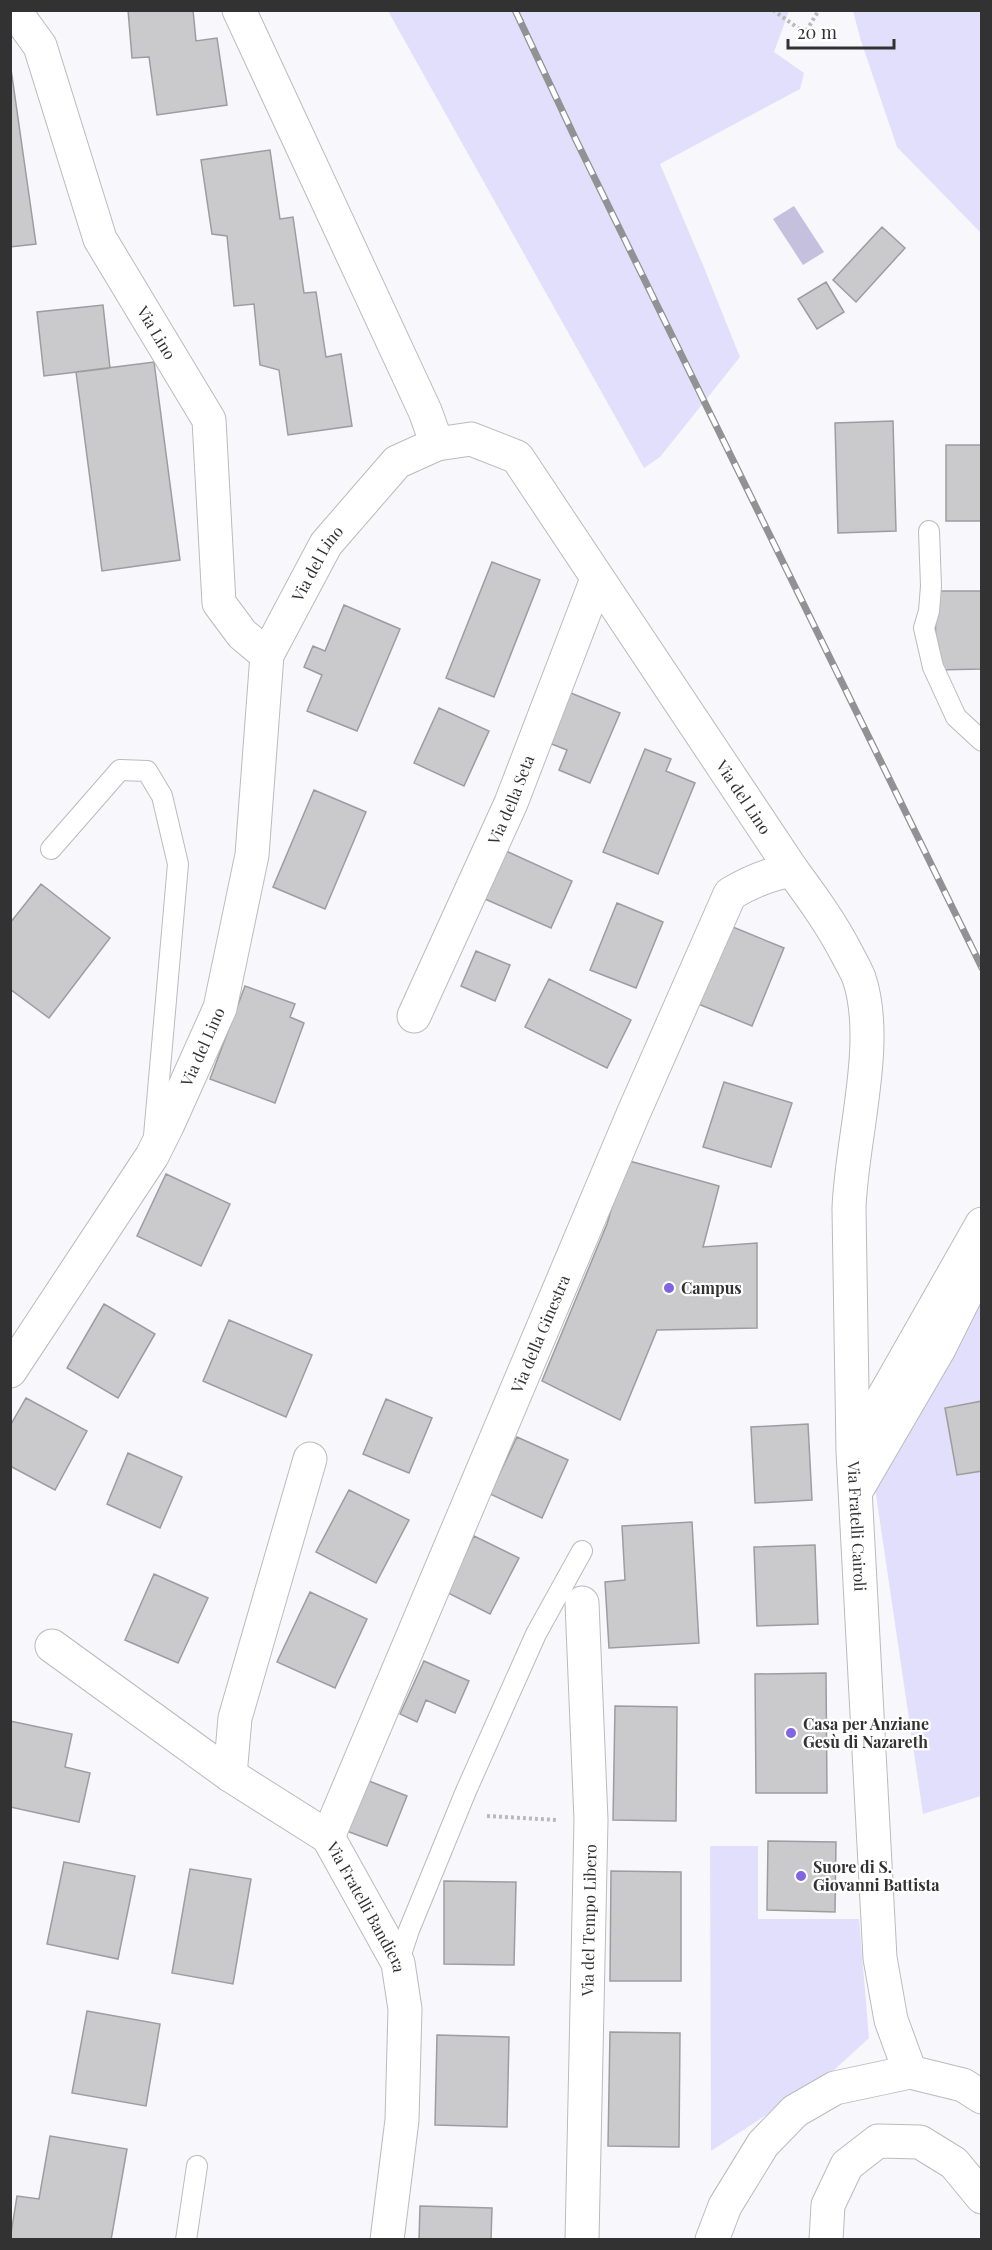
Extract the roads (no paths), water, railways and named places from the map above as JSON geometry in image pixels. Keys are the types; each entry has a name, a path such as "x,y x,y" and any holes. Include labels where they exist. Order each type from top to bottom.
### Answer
{"street":[{"name":"Via Lino","path":"14,10 40,46 100,239 209,420 219,603 242,634 267,655"},
{"path":"239,10 425,411 436,444"},
{"name":"Via del Lino","path":"10,1371 152,1155 220,1008 252,855 267,655 326,544 397,462 436,444 471,439 517,457 792,870 831,923 859,978"},
{"name":"Via della Seta","path":"414,1016 511,803 597,579"},
{"name":"Via della Ginestra","path":"328,1837 625,1134 730,894 773,873 792,870"},
{"name":"Via Fratelli Cairoli","path":"859,978 866,1016 867,1059 850,1183 849,1209 856,1494 880,1958 891,2020 910,2072"},
{"path":"854,1451 981,1224"},
{"path":"856,1494 940,1350 981,1266"},
{"path":"230,1775 235,1718 310,1459"},
{"name":"Via del Tempo Libero","path":"582,1603 591,1820 582,2240"},
{"name":"Via Fratelli Bandiera","path":"52,1646 230,1775 328,1837 398,1963 405,2009 402,2109 387,2240"},
{"path":"712,2240 725,2206 763,2144 795,2111 835,2088 910,2072 963,2085 981,2097"},
{"path":"826,2240 828,2205 847,2165 878,2141 920,2142 954,2163 981,2197"}],"lane":[{"path":"929,531 931,586 929,611 924,628 933,667 956,717 981,741"},
{"path":"51,849 120,770 147,771 162,796 178,864 152,1155"},
{"path":"398,1963 456,1814 536,1634 582,1551"},
{"path":"186,2240 197,2166"}],"railway":[{"path":"515,10 576,140 982,968"}],"place":[{"name":"Campus","path":"669,1288"},
{"name":"Casa per Anziane Gesù di Nazareth","path":"791,1733"},
{"name":"Suore di S. Giovanni Battista","path":"801,1876"}]}
